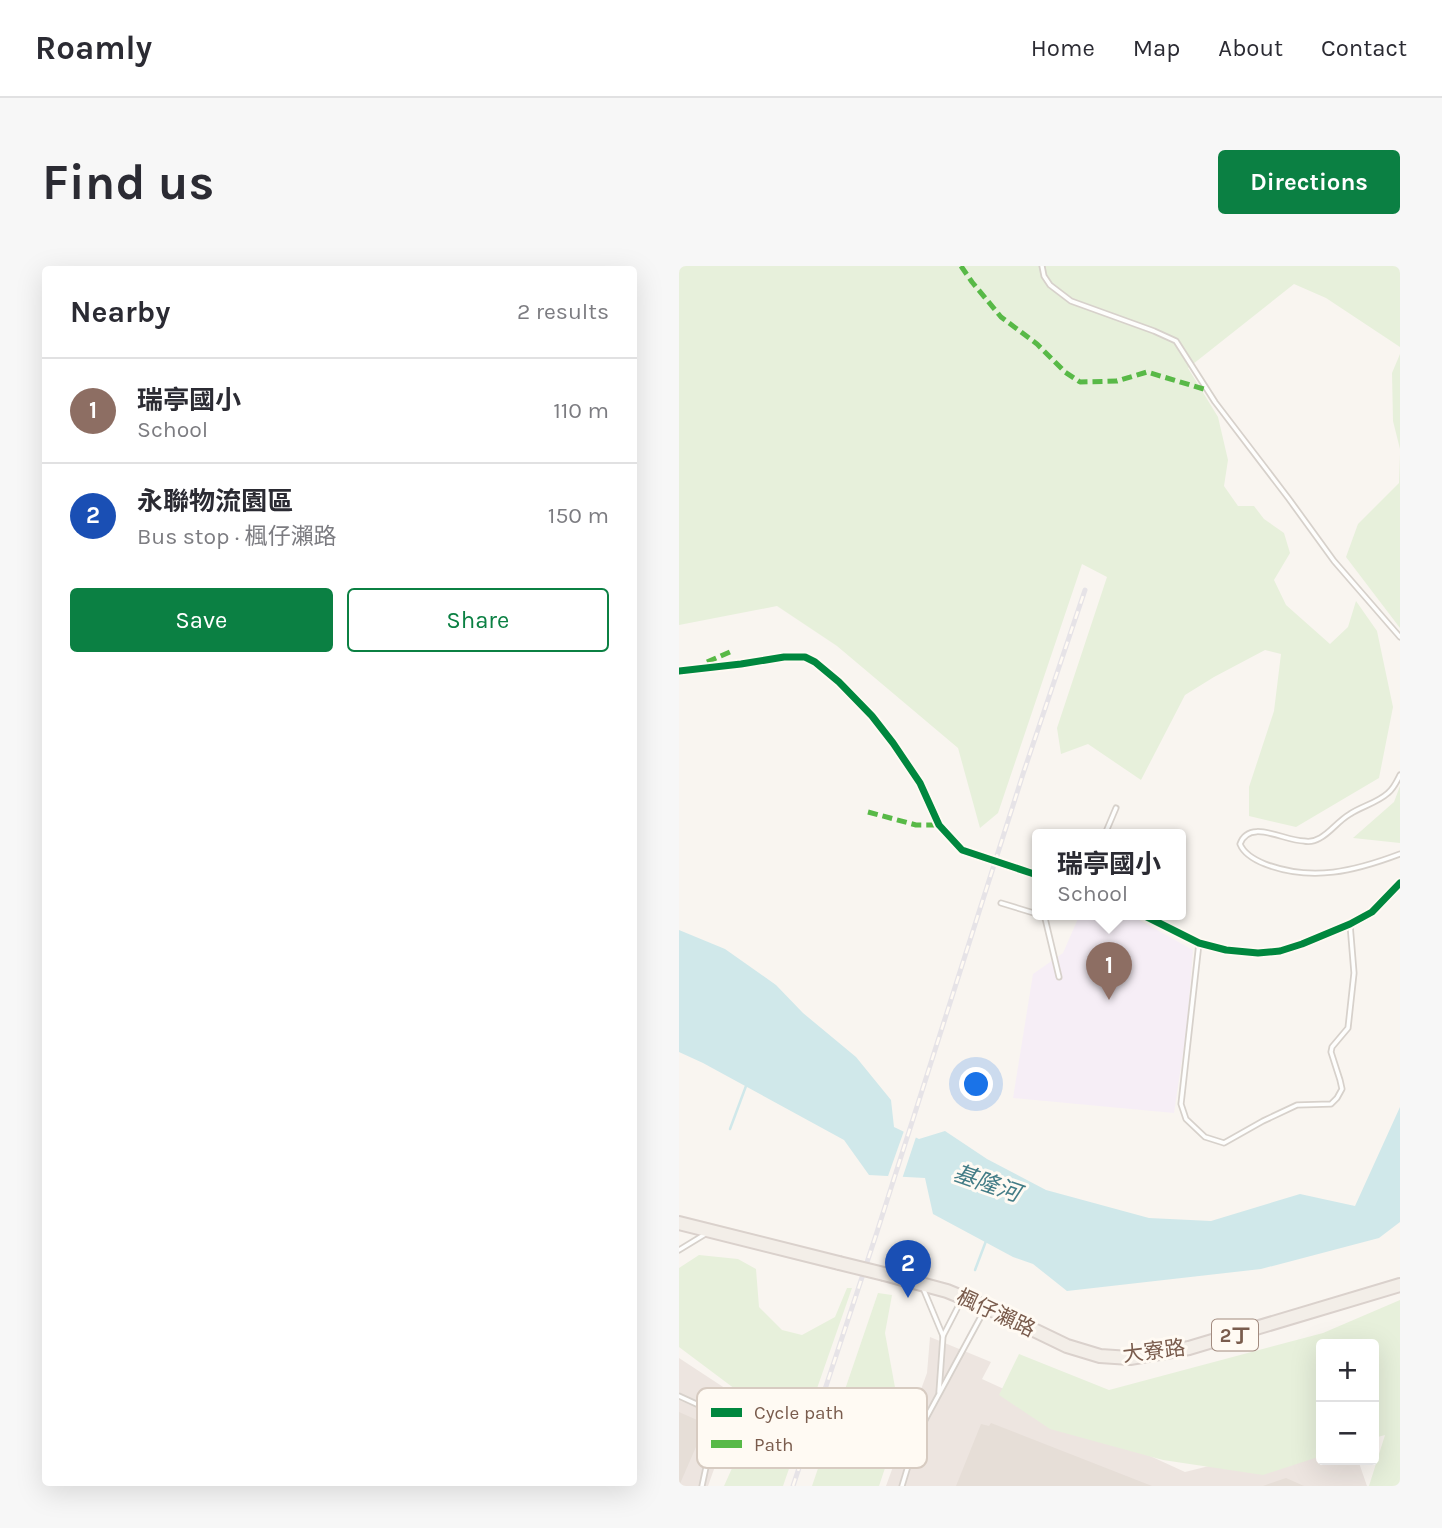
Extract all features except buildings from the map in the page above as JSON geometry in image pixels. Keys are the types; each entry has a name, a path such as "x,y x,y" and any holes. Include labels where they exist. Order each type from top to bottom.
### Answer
{"main road":[{"name":"2丁","path":"679,1223 711,1231"},
{"name":"楓仔瀨路","path":"711,1231 947,1291 1067,1346"},
{"name":"大寮路","path":"1067,1346 1100,1356 1130,1358 1189,1348 1400,1285"}],"street":[{"path":"679,671 784,657 805,657 815,662 872,716 919,783 939,825 962,850 1032,873"},
{"path":"1154,920 1199,943 1226,950 1258,953 1280,951 1350,924 1371,912 1400,883"}],"lane":[{"path":"1042,266 1044,276 1051,285 1071,301 1176,341 1215,402 1334,561 1400,637"},
{"path":"1400,775 1391,791 1384,797 1351,813 1317,840 1293,840 1257,830 1247,832 1240,844 1243,851 1259,862 1283,871 1324,874 1375,863 1400,854"},
{"path":"1107,829 1117,808"},
{"path":"1001,903 1032,912"},
{"path":"1042,920 1059,977"},
{"path":"1199,943 1181,1104 1187,1119 1205,1137 1224,1143 1297,1105 1331,1104 1337,1098 1342,1089 1331,1052 1332,1046 1348,1028 1354,973 1350,924"},
{"path":"679,1250 711,1231"},
{"path":"921,1284 943,1336"},
{"path":"939,1394 943,1336 963,1297"},
{"path":"927,1416 986,1307"},
{"path":"679,1396 697,1404"},
{"path":"702,1486 706,1468"},
{"path":"902,1486 907,1468"}],"shaded area":[{"path":"1077,920 1139,920 1193,950 1187,1026 1174,1113 1013,1098 1033,974 1063,953"},
{"path":"930,1337 991,1362 982,1379 1185,1472 1316,1439 1316,1465 1360,1465 1367,1486 886,1486 893,1468 927,1468 927,1388 922,1388 927,1373"},
{"path":"679,1358 725,1388 697,1388 697,1468 714,1468 708,1486 679,1486"}],"green space":[{"path":"679,266 1400,266 1400,347 1326,298 1294,284 1188,368 1218,417 1228,460 1224,486 1238,506 1254,506 1264,519 1284,533 1290,553 1274,580 1286,605 1330,644 1348,627 1356,601 1377,631 1393,707 1379,778 1296,827 1249,816 1249,787 1274,711 1281,654 1265,650 1185,695 1141,780 1088,744 1061,754 1057,728 1107,577 1082,564 998,813 980,828 958,748 837,646 777,606 679,625"},
{"path":"1400,354 1400,449 1393,421 1392,373"},
{"path":"1400,454 1400,628 1346,557 1358,524 1399,483"},
{"path":"1400,786 1400,843 1353,838 1394,802"},
{"path":"699,1255 738,1259 756,1269 759,1307 782,1330 802,1335 835,1317 847,1288 852,1288 817,1388 734,1388 679,1347 679,1268"},
{"path":"878,1293 892,1295 885,1333 895,1388 846,1388"},
{"path":"1400,1300 1400,1486 1369,1486 1376,1465 1379,1465 1379,1454 1385,1435 1379,1437 1379,1339 1316,1339 1316,1458 1263,1475 1163,1460 1050,1429 999,1395 1019,1354 1109,1390 1323,1333"},
{"path":"732,1468 789,1468 783,1486 724,1486"},
{"path":"818,1468 885,1468 879,1486 812,1486"}],"water":[{"name":"基隆河","path":"679,930 725,949 776,985 803,1013 856,1057 891,1100 894,1127 919,1139 945,1131 987,1159 1046,1190 1149,1218 1211,1221 1300,1194 1355,1206 1400,1107 1400,1222 1379,1238 1261,1269 1067,1291 1033,1264 1013,1257 933,1214 925,1178 869,1175 844,1140 679,1052"}],"pier":[{"path":"905,1128 917,1134 902,1179 887,1179"}],"waterway":[{"path":"730,1129 746,1086"},
{"path":"975,1270 986,1241"}],"railway":[{"path":"825,1388 1085,590"},
{"path":"793,1486 799,1468"}],"marked path":[{"path":"961,266 1001,317 1080,382 1117,381 1147,372 1207,390"},
{"path":"707,662 732,651"},
{"path":"868,812 916,825 939,825"}],"cycle path":[{"path":"679,671 784,657 805,657 815,662 872,716 920,783 939,825 962,850 1032,873"},
{"path":"1153,920 1199,943 1226,950 1258,953 1280,951 1350,924 1372,912 1400,883"}],"place":[{"name":"瑞亭國小","path":"1109,1000"},
{"name":"永聯物流園區","path":"908,1298"}]}
